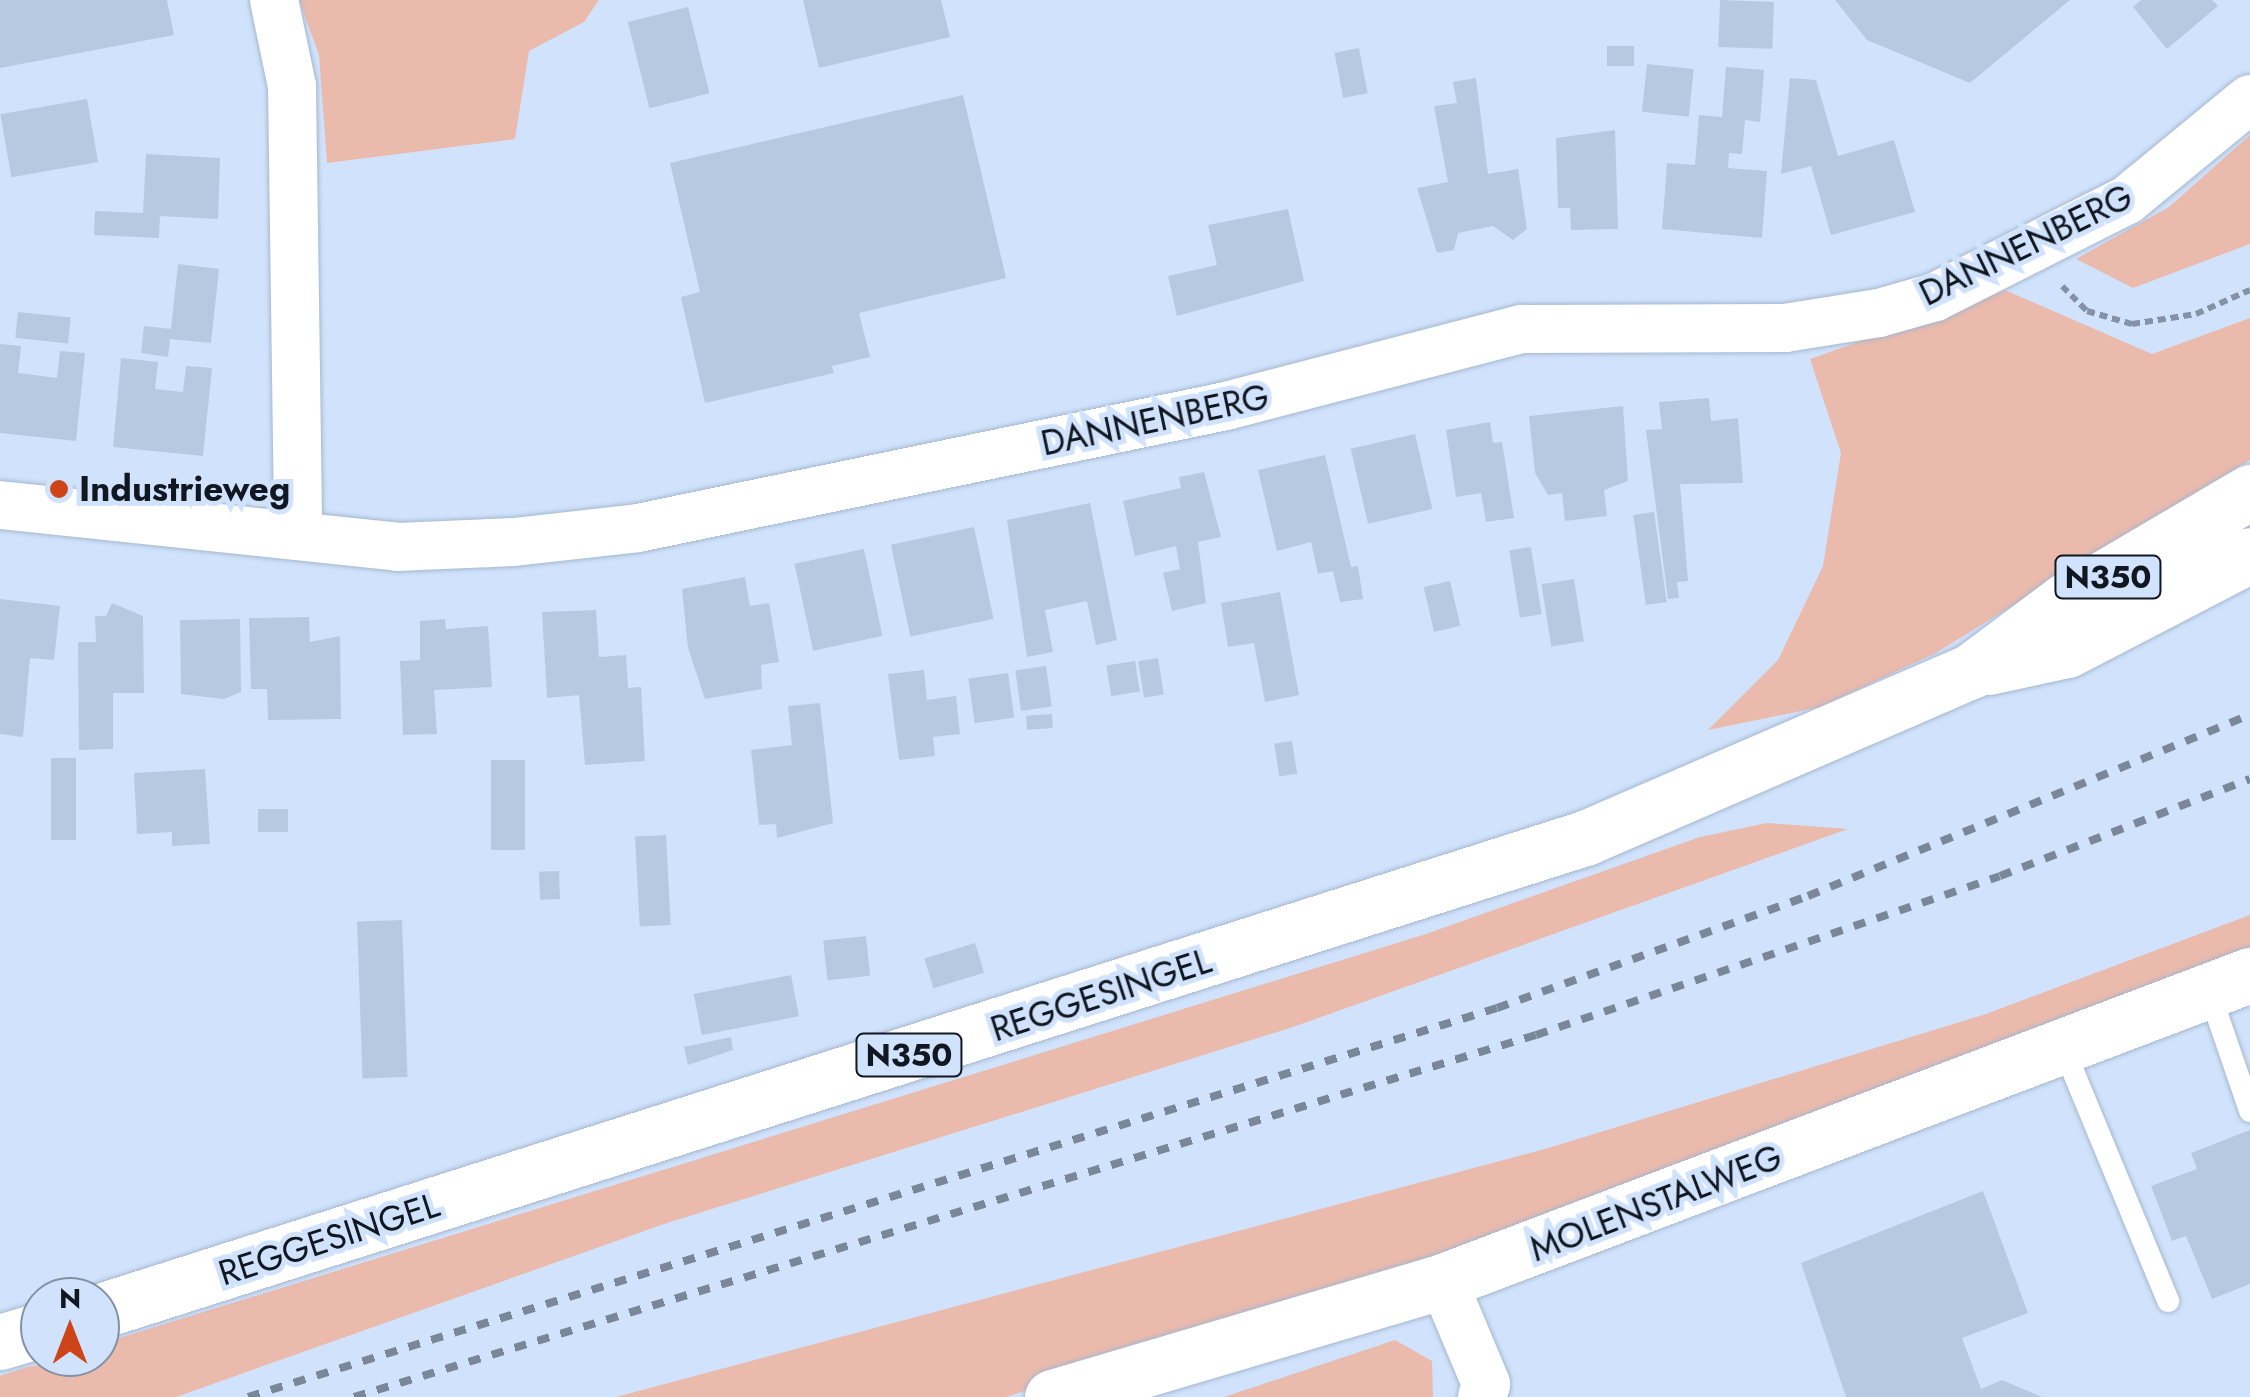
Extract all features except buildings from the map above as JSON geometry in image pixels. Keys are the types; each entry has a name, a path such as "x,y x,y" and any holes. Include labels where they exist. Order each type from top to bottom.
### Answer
{"main road":[{"name":"REGGESINGEL","path":"1971,671 2065,602 2250,492"},
{"name":"REGGESINGEL","path":"120,1305 1585,838 1971,671 2067,650 2250,555"},
{"name":"MOLENSTALWEG","path":"1052,1397 1444,1281 2230,983"}],"street":[{"path":"274,0 292,86 298,536"},
{"name":"DANNENBERG","path":"0,504 298,536 453,548 638,528 1226,406 1522,329 1785,328 1878,312 1935,297 2127,200 2250,99"},
{"path":"1444,1281 1496,1393"}],"lane":[{"path":"2230,983 2250,1111"},
{"path":"2063,1048 2168,1301"}],"path":[{"path":"2035,248 2065,292 2114,322 2158,324 2250,290"}],"shaded area":[{"path":"299,0 599,0 584,22 529,51 515,139 327,163 319,55"},
{"path":"2250,135 2250,244 2133,288 2076,259 2169,207"},
{"path":"2005,290 2152,354 2250,318 2250,460 1934,654 1820,707 1708,730 1778,660 1823,566 1841,453 1810,359"},
{"path":"1767,823 1848,829 1293,1027 667,1223 176,1397 0,1397 0,1376 20,1369 20,1377 120,1377 120,1338 1426,934 1700,837"},
{"path":"2250,915 2250,955 1383,1277 1006,1397 616,1397 1545,1149 1986,1014"},
{"path":"1395,1340 1432,1361 1433,1397 1224,1397"}],"railway":[{"path":"248,1397 1497,1008 1808,896 2250,715"},
{"path":"354,1397 1536,1035 2000,876 2250,779"}],"place":[{"name":"Industrieweg","path":"59,489"}]}
